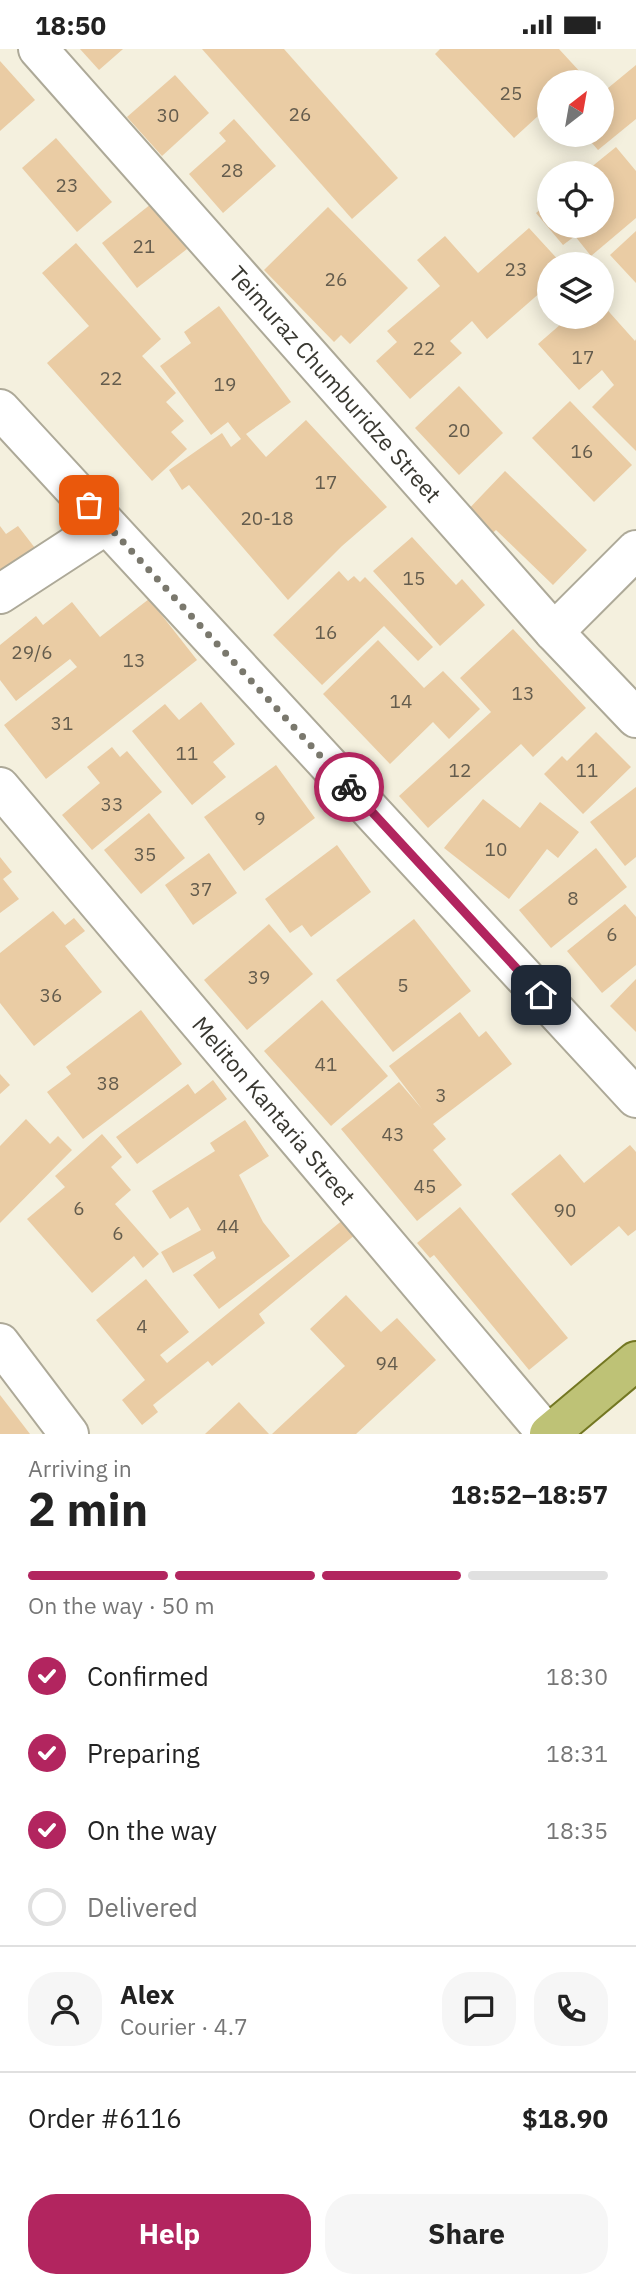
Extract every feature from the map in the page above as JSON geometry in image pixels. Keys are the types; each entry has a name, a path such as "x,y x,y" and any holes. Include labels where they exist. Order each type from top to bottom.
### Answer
{"main road":[{"path":"548,1434 636,1361"}],"street":[{"name":"Teimuraz Chumburidze Street","path":"38,49 554,632 636,717"},
{"path":"0,409 636,1098"},
{"path":"0,594 106,525"},
{"path":"554,632 636,550"},
{"name":"Meliton Kantaria Street","path":"0,787 548,1434"},
{"path":"0,1343 63,1431"}],"building":[{"path":"80,49 123,49 99,70"},
{"path":"202,49 284,49 398,178 352,219"},
{"path":"440,49 559,49 578,70 537,70 537,117 514,138 435,54"},
{"path":"0,61 35,100 0,131"},
{"path":"636,65 636,119 614,137 614,83"},
{"path":"175,75 209,113 162,156 127,117"},
{"path":"234,119 276,166 223,213 189,174 226,141 219,133"},
{"path":"56,138 112,202 77,232 22,168"},
{"path":"616,147 636,171 636,218 614,237 614,161 599,161"},
{"path":"151,204 187,249 137,288 102,243"},
{"path":"328,207 408,288 350,344 341,335 334,342 264,270"},
{"path":"529,228 551,252 537,252 537,295 487,339 472,321 450,341 462,353 410,399 376,361 397,342 387,331 440,286 417,260 445,236 478,273"},
{"path":"636,231 636,283 614,259 613,252"},
{"path":"557,238 572,238 563,245"},
{"path":"577,238 612,238 596,252 588,252"},
{"path":"76,243 161,339 142,356 176,393 166,402 184,421 171,432 187,449 152,481 47,363 89,326 42,273"},
{"path":"219,306 291,402 246,434 266,457 306,420 387,507 342,546 288,600 189,485 182,490 169,470 222,433 231,447 241,439 228,422 211,435 160,366 191,343 184,332"},
{"path":"614,317 635,341 636,339 636,451 592,407 614,385 602,370 579,390 538,344 555,329 614,329"},
{"path":"459,386 503,433 459,475 415,428"},
{"path":"570,401 632,465 594,502 532,438"},
{"path":"505,471 587,550 553,585 496,530 487,538 463,515"},
{"path":"0,526 6,534 18,526 35,548 23,557 0,584"},
{"path":"412,537 456,585 462,579 485,605 440,646 373,571"},
{"path":"339,571 348,581 354,576 360,582 365,577 433,647 418,661 384,626 322,685 273,635"},
{"path":"149,599 197,660 46,779 4,725 77,667 70,659 16,701 0,680 0,645 36,616 43,625 72,602 100,637"},
{"path":"513,629 586,708 533,757 521,744 428,828 399,796 491,712 460,678"},
{"path":"378,640 424,688 443,671 480,709 449,739 433,722 390,764 323,694"},
{"path":"201,702 235,744 213,762 226,777 192,805 132,731 165,704 179,720"},
{"path":"596,732 631,767 583,814 544,774 562,756 567,761"},
{"path":"112,747 120,757 127,751 162,792 92,850 62,815 100,783 87,767"},
{"path":"276,765 315,818 244,871 204,817"},
{"path":"636,787 636,857 625,866 590,822"},
{"path":"483,799 520,828 540,802 579,832 558,858 547,849 509,899 444,848"},
{"path":"149,813 185,858 141,894 104,850"},
{"path":"337,845 371,892 311,937 302,925 290,933 265,899"},
{"path":"596,848 627,887 551,948 519,910"},
{"path":"209,853 237,893 193,925 165,885"},
{"path":"0,857 12,872 3,879 19,899 0,913"},
{"path":"625,904 636,917 636,965 602,993 567,951"},
{"path":"53,911 65,925 74,918 85,931 65,946 102,992 34,1046 0,1003 0,953"},
{"path":"414,919 471,991 393,1052 336,980"},
{"path":"269,924 313,974 247,1030 204,980"},
{"path":"636,979 636,1032 610,1006"},
{"path":"322,1000 388,1076 331,1126 264,1051"},
{"path":"141,1010 182,1064 83,1139 47,1092 71,1074 66,1067"},
{"path":"460,1012 479,1037 486,1031 512,1064 433,1124 446,1139 433,1150 462,1185 417,1221 341,1129 399,1082 422,1109 389,1066"},
{"path":"0,1074 10,1085 0,1094"},
{"path":"213,1080 227,1099 137,1164 116,1137 188,1084 195,1094"},
{"path":"26,1119 50,1144 58,1136 72,1150 0,1223 0,1146"},
{"path":"245,1120 269,1156 239,1175 263,1222 290,1256 219,1309 193,1275 216,1258 213,1251 173,1273 161,1252 201,1230 188,1207 170,1219 152,1191 215,1151 210,1143"},
{"path":"102,1134 122,1157 111,1167 131,1190 115,1204 159,1254 143,1268 134,1256 92,1293 27,1219 65,1187 55,1176"},
{"path":"630,1145 636,1152 636,1230 628,1236 619,1226 571,1266 511,1194 560,1154 584,1183"},
{"path":"460,1207 568,1338 529,1370 434,1255 430,1258 417,1243"},
{"path":"344,1219 356,1234 259,1314 265,1323 212,1366 208,1361 153,1405 158,1412 142,1425 122,1400 145,1380 96,1320 146,1279 189,1332 160,1355 167,1363"},
{"path":"346,1295 381,1332 397,1318 436,1360 356,1434 272,1434 345,1366 310,1329"},
{"path":"0,1395 30,1434 0,1434"},
{"path":"239,1402 269,1434 205,1434"}],"way so far":[{"path":"89,505 349,787"}],"route":[{"path":"349,787 541,995"}]}
